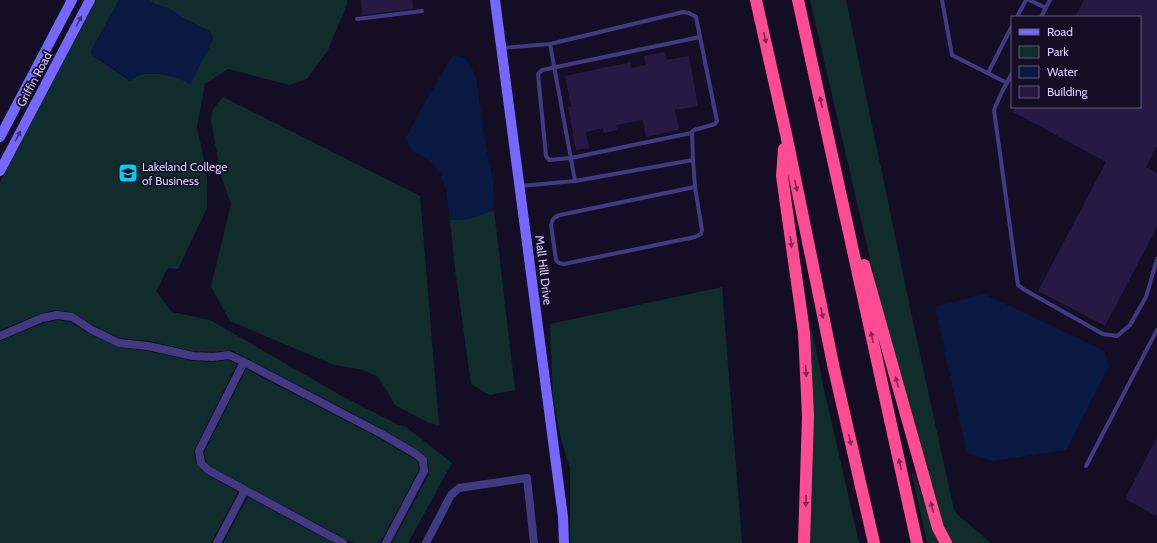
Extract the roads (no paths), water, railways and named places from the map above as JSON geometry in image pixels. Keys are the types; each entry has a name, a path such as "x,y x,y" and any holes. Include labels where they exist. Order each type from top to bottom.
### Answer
{"highway":[{"path":"756,0 786,134 834,369 874,543"},
{"path":"798,0 917,543"},
{"path":"786,134 782,176 804,332 808,416 804,543"},
{"path":"829,140 938,528 946,543"}],"street":[{"name":"Griffin Road","path":"0,137 72,0"},
{"name":"Griffin Road","path":"0,171 90,0"},
{"name":"Mall Hill Drive","path":"495,0 563,517 564,543"},
{"path":"0,336 42,318 57,315 72,317 92,330 119,342 148,346 193,356 213,357 228,355 380,433 416,454 423,460 424,472 386,543"},
{"path":"244,362 199,451 201,463 208,470 343,543"},
{"path":"426,543 451,495 459,488 527,478 534,543"},
{"path":"217,543 245,490"}],"lane":[{"path":"942,0 952,55 1006,83"},
{"path":"1018,16 1027,0 1046,8"},
{"path":"1042,16 1050,0"},
{"path":"357,19 422,10"},
{"path":"501,48 550,44 683,12 689,13 696,17 717,121 715,124 694,130 692,133 552,161 546,156 538,74 542,70 700,38"},
{"path":"988,73 1011,28"},
{"path":"550,44 575,180"},
{"path":"1011,75 994,110 1018,284 1023,289 1103,334 1117,336 1130,325 1146,297 1157,259"},
{"path":"692,133 695,187 702,230 701,234 695,237 564,264 559,263 556,260 551,225 554,217 695,187"},
{"path":"520,186 575,180 693,160"},
{"path":"1086,466 1157,330"}],"water":[{"path":"119,0 149,0 157,5 168,8 212,34 213,38 208,50 190,84 171,76 156,74 143,74 130,81 92,55 91,51"},
{"path":"453,55 465,58 476,76 485,142 493,181 494,210 469,219 450,220 446,189 437,168 428,160 413,151 410,148 406,138 421,109"},
{"path":"984,294 1105,351 1109,366 1066,450 993,461 967,453 935,307"}],"place":[{"name":"Lakeland College of Business","path":"128,173"}]}
